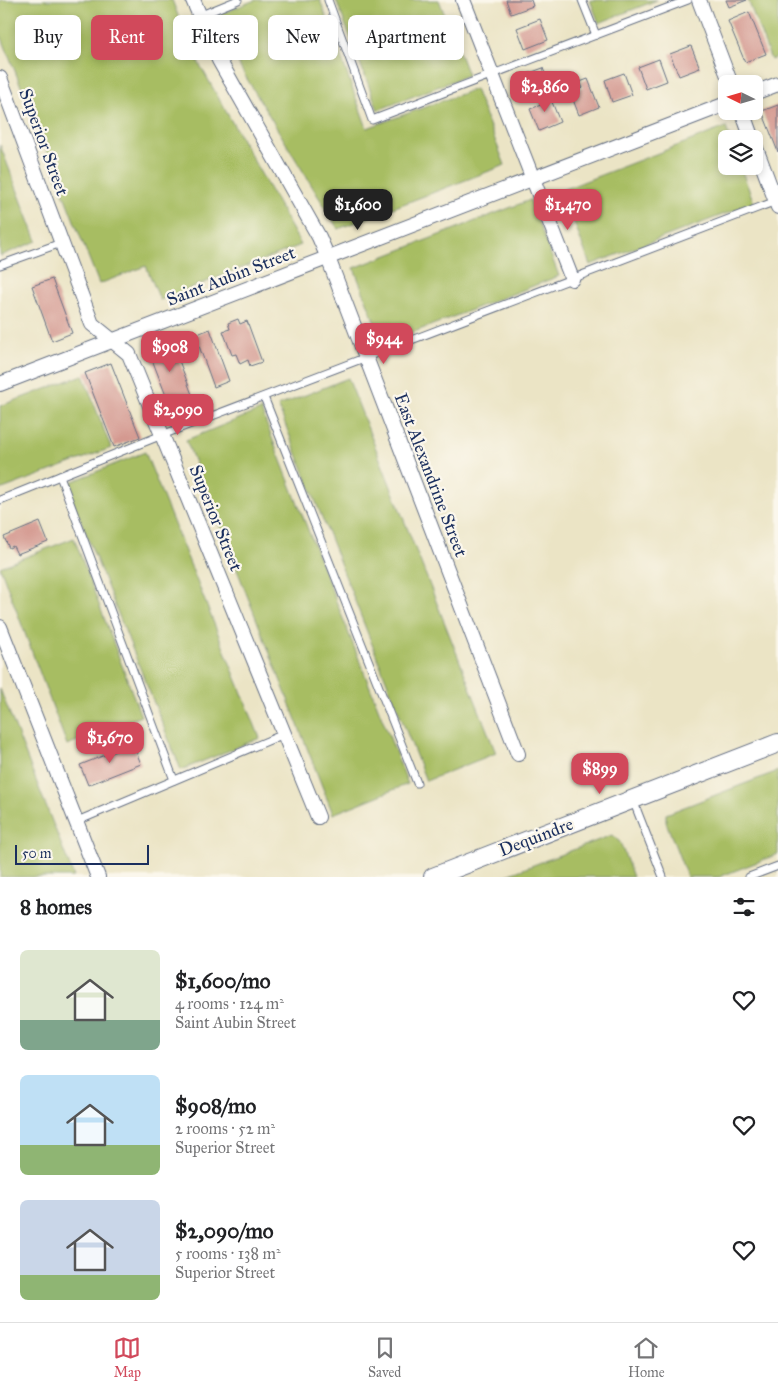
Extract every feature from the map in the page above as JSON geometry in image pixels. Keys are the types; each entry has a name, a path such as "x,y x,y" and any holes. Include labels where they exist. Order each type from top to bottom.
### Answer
{"street":[{"name":"East Alexandrine Street","path":"193,0 199,15"},
{"path":"463,0 572,279"},
{"path":"699,0 728,75"},
{"name":"East Alexandrine Street","path":"219,60 319,237 518,754"},
{"path":"763,90 778,84"},
{"name":"Superior Street","path":"2,87 92,324 129,354 318,817"},
{"name":"Saint Aubin Street","path":"0,384 718,107"},
{"path":"763,167 777,204"},
{"path":"0,627 98,877"},
{"name":"Dequindre","path":"433,877 778,743"}],"lane":[{"path":"201,15 238,0"},
{"path":"328,0 372,120 688,0"},
{"path":"582,0 596,35"},
{"path":"0,500 162,435 572,279 777,204"},
{"path":"0,265 61,242"},
{"path":"264,397 417,783"},
{"path":"60,476 174,780"},
{"path":"75,822 284,734"},
{"path":"633,800 663,877"},
{"path":"749,877 778,866"}],"green space":[{"path":"0,0 172,0 178,15 173,15 173,60 197,60 301,245 160,300 146,266 99,284 0,33"},
{"path":"255,0 320,0 326,15 268,15 268,60 338,60 338,49 367,128 475,89 505,165 338,229 237,60 258,60 258,15 218,15"},
{"path":"336,0 439,0 445,15 348,15 348,31"},
{"path":"590,0 657,0 599,23"},
{"path":"748,0 778,0 778,57 771,60"},
{"path":"359,60 462,60 468,75 378,110"},
{"path":"718,130 718,175 743,175 754,203 590,265 562,190"},
{"path":"0,145 37,241 0,256"},
{"path":"530,200 559,276 383,344 354,268"},
{"path":"83,375 111,448 0,490 0,406"},
{"path":"348,378 496,753 426,781 278,406"},
{"path":"261,410 408,784 333,814 186,440"},
{"path":"145,452 260,738 181,770 66,484"},
{"path":"74,538 141,716 67,745 0,567"},
{"path":"0,689 74,877 0,877"},
{"path":"778,771 778,854 719,877 687,877 666,822 666,814"},
{"path":"612,835 620,842 633,877 502,877"}],"building":[{"path":"506,0 531,0 533,6 511,14"},
{"path":"726,0 747,0 729,7"},
{"path":"749,12 766,54 745,62 728,21"},
{"path":"540,19 548,40 525,49 517,28"},
{"path":"691,46 700,68 679,76 670,54"},
{"path":"659,59 667,81 646,89 638,67"},
{"path":"543,68 548,82 532,88 527,74"},
{"path":"624,73 632,95 612,102 605,80"},
{"path":"588,79 599,107 579,115 570,92 583,88 580,82"},
{"path":"548,92 560,122 539,131 530,109 541,105 538,96"},
{"path":"778,105 778,152 763,114 763,111"},
{"path":"52,279 72,333 52,341 32,286"},
{"path":"238,319 240,324 247,321 262,362 250,366 248,360 240,364 236,354 232,355 223,331 230,329 228,323"},
{"path":"210,329 229,381 214,387 195,335"},
{"path":"171,340 193,397 170,406 148,349"},
{"path":"111,363 140,437 114,447 85,373"},
{"path":"40,522 48,542 17,554 13,546 9,548 4,537"},
{"path":"133,744 141,764 88,785 80,765"}]}
